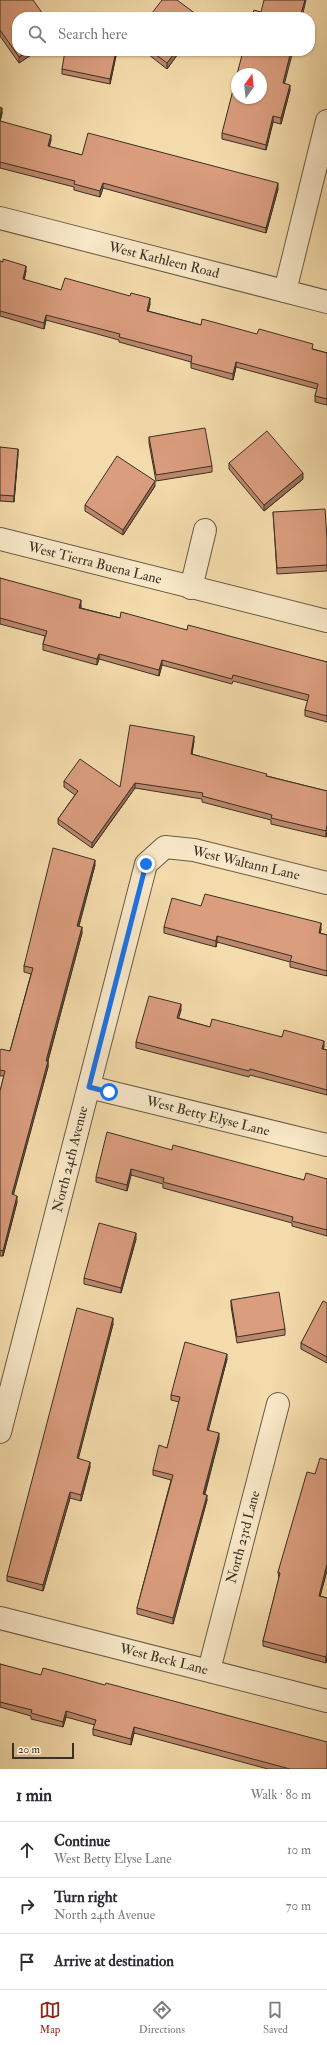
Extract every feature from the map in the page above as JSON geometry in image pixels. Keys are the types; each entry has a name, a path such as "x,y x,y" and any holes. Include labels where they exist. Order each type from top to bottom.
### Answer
{"street":[{"path":"285,291 327,121"},
{"name":"West Kathleen Road","path":"0,218 327,302"},
{"path":"190,588 205,530"},
{"name":"West Tierra Buena Lane","path":"0,539 190,588 327,621"},
{"name":"West Waltann Lane","path":"165,847 194,850 327,883"},
{"name":"North 24th Avenue","path":"0,1432 146,864 165,847"},
{"name":"West Betty Elyse Lane","path":"89,1087 327,1145"},
{"name":"North 23rd Lane","path":"209,1670 278,1404"},
{"name":"West Beck Lane","path":"0,1618 327,1701"}],"building":[{"path":"0,0 33,0 41,12 12,12 12,47 0,30"},
{"path":"162,0 177,0 193,12 153,12"},
{"path":"264,0 305,0 301,12 261,12"},
{"path":"64,56 115,56 110,79 62,69"},
{"path":"158,56 172,56 167,63"},
{"path":"242,56 290,56 283,83 290,85 281,118 273,116 266,145 222,133 231,98 231,104 267,104 267,68 239,68"},
{"path":"0,121 51,135 48,146 82,155 88,133 278,183 266,228 103,183 100,191 74,184 75,181 0,162"},
{"path":"3,259 26,266 23,279 61,290 65,278 130,296 131,293 150,298 147,311 201,325 202,319 257,334 259,329 313,344 312,349 327,353 327,399 315,396 318,384 236,362 233,374 191,363 192,356 119,337 120,334 46,315 44,323 0,311 0,261 3,262"},
{"path":"205,428 212,466 156,475 149,437"},
{"path":"267,431 303,473 264,505 229,463"},
{"path":"0,447 18,449 14,496 0,495"},
{"path":"117,456 155,481 123,530 85,505"},
{"path":"325,509 327,565 277,568 273,512"},
{"path":"0,578 81,600 79,608 120,618 121,612 187,630 188,625 327,662 327,716 305,710 309,695 233,675 232,679 162,660 159,670 99,654 97,659 43,644 47,631 0,618"},
{"path":"130,725 194,736 191,754 267,774 266,776 327,791 326,831 271,818 272,815 202,796 203,793 135,783 92,843 58,819 78,791 64,781 80,759 120,787"},
{"path":"53,848 95,860 77,926 82,927 12,1194 17,1196 3,1251 0,1250 0,1091 5,1071 0,1070 0,1051 1,1049 10,1051 33,968 24,966"},
{"path":"205,894 321,923 319,933 327,935 327,971 290,961 292,956 217,936 216,941 164,927 172,898 201,906"},
{"path":"149,996 181,1004 177,1018 210,1027 212,1019 282,1037 284,1030 324,1041 322,1049 327,1050 327,1090 250,1069 249,1071 136,1042"},
{"path":"107,1132 172,1150 173,1145 304,1180 306,1173 327,1179 327,1230 292,1221 293,1217 163,1182 164,1178 131,1169 127,1185 96,1177"},
{"path":"99,1223 136,1233 121,1288 84,1278"},
{"path":"279,1292 285,1329 237,1337 231,1300"},
{"path":"323,1301 327,1303 327,1357 301,1343"},
{"path":"77,1308 113,1318 77,1458 90,1462 81,1495 70,1492 43,1585 7,1576"},
{"path":"185,1342 227,1354 207,1430 219,1433 203,1494 207,1495 173,1618 137,1608 173,1475 153,1470 159,1445 167,1448 180,1397 171,1395"},
{"path":"320,1458 327,1460 327,1564 319,1596 327,1598 326,1657 263,1641 280,1573 278,1572 307,1472 315,1474"},
{"path":"0,1664 41,1675 43,1668 105,1685 106,1683 327,1742 327,1769 290,1769 134,1727 131,1739 93,1729 96,1720 66,1711 63,1722 31,1713 32,1710 0,1702"}],"route":[{"path":"109,1092 89,1087 146,864"}]}
